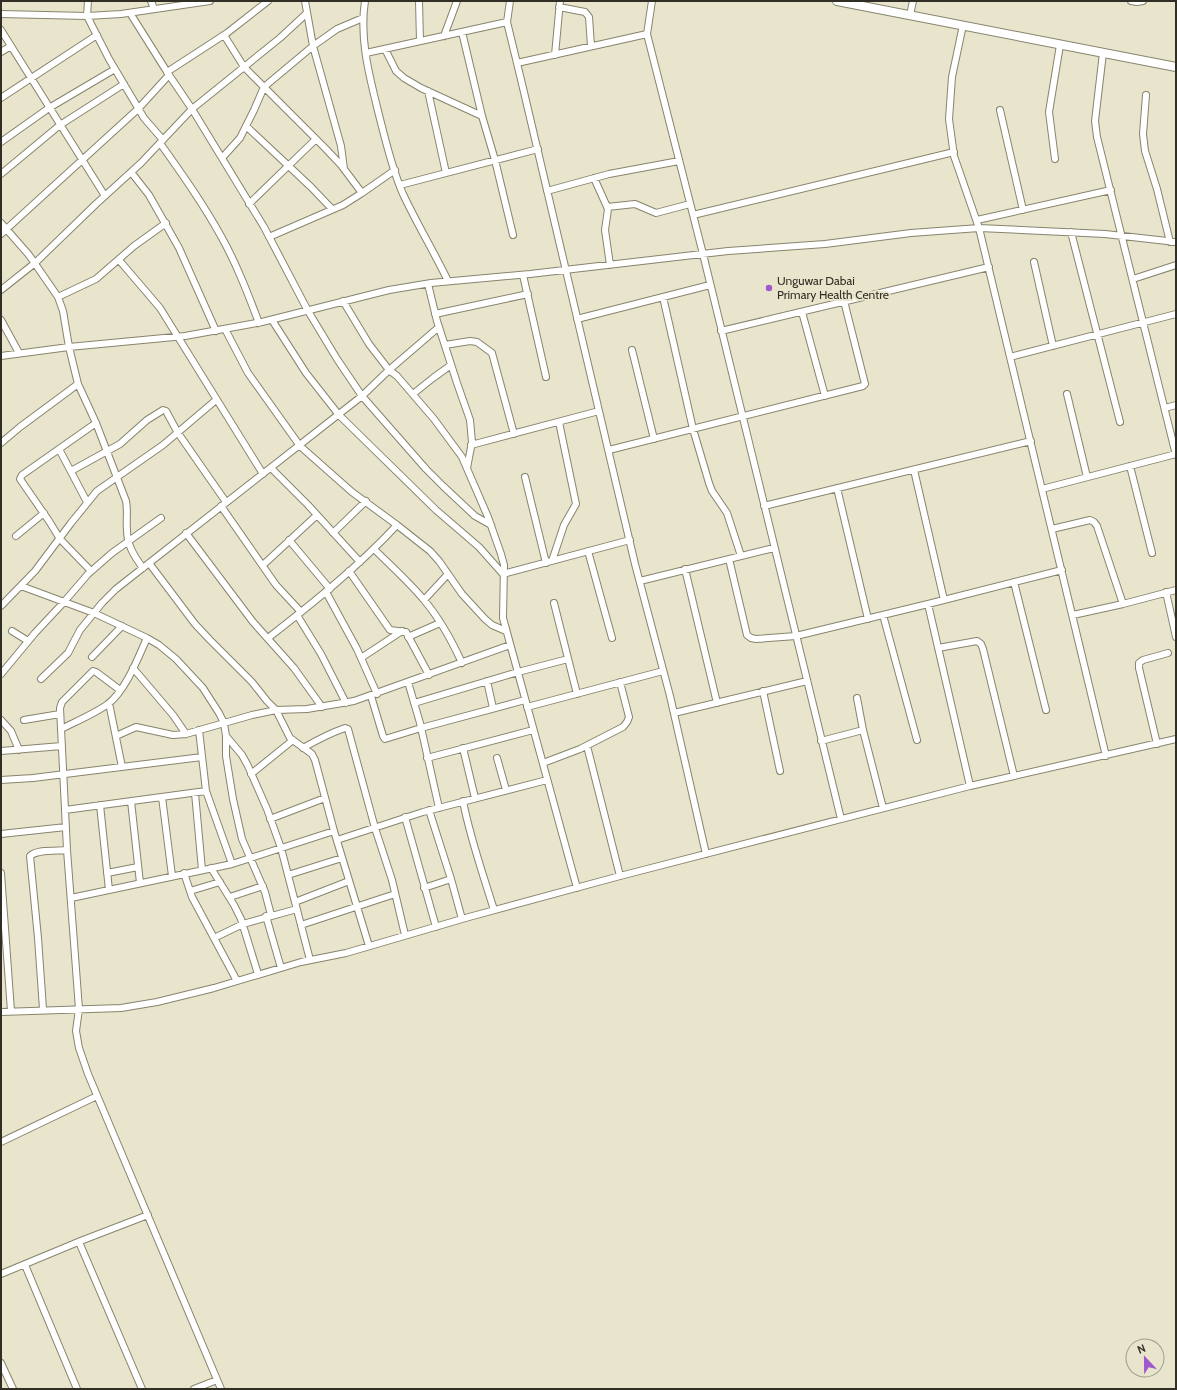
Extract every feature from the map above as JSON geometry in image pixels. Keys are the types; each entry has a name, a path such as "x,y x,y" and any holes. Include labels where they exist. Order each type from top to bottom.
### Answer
{"street":[{"path":"88,1 87,16 115,69 138,109 161,141 222,238 242,280 259,323"},
{"path":"151,1 154,9"},
{"path":"1,14 87,16 130,13 210,1"},
{"path":"1,234 138,109 168,74 242,22 268,1"},
{"path":"305,1 313,46 341,146 344,169"},
{"path":"365,1 363,36 370,79 394,170 413,215 448,281"},
{"path":"418,1 420,41"},
{"path":"444,36 457,1"},
{"path":"510,1 507,22 630,540 674,713 706,854"},
{"path":"652,1 647,34 703,254 841,819"},
{"path":"836,1 863,4 910,15 1176,67"},
{"path":"910,15 913,1"},
{"path":"1130,1 1143,1"},
{"path":"555,55 560,4 588,14 591,46"},
{"path":"130,13 192,109 250,204 308,310 337,359 362,396 426,469 475,516 491,525"},
{"path":"1,290 35,263 131,172 192,109 280,38 307,13"},
{"path":"222,158 240,138 264,87 313,46 338,29 363,18"},
{"path":"366,53 507,22"},
{"path":"963,25 952,77 948,119 954,152 980,228 1106,756"},
{"path":"1,30 105,196"},
{"path":"462,32 513,235"},
{"path":"517,63 647,34"},
{"path":"1,98 97,35"},
{"path":"224,35 244,67 316,139 344,169 362,193"},
{"path":"1055,159 1049,112 1060,45"},
{"path":"1,52 10,46"},
{"path":"385,49 396,71 404,78 482,116"},
{"path":"1042,489 1176,454 1097,137 1095,121 1103,53"},
{"path":"1,142 49,108 115,69"},
{"path":"1,174 60,125 124,84"},
{"path":"428,90 446,173"},
{"path":"1,356 69,347 177,337 216,331 272,320 389,290 448,281 523,275 751,249 825,244 911,233 980,228 1071,232 1173,242 1145,151 1143,134 1146,95"},
{"path":"1000,110 1023,210"},
{"path":"246,126 311,187 332,210"},
{"path":"250,204 316,139"},
{"path":"400,185 538,149"},
{"path":"693,215 954,152"},
{"path":"547,191 594,178 679,161"},
{"path":"269,237 332,210 362,193 394,170"},
{"path":"131,172 149,195 180,248 216,331"},
{"path":"594,178 607,207 607,223 605,230 610,265"},
{"path":"977,220 1111,190"},
{"path":"607,207 635,204 656,212 690,204"},
{"path":"58,297 96,279 134,246 166,223"},
{"path":"1,224 35,263 58,297 78,384 96,423 127,507 127,531 132,553 143,568"},
{"path":"1071,232 1120,422"},
{"path":"119,260 160,308 263,474"},
{"path":"1034,262 1054,346"},
{"path":"1133,280 1176,265"},
{"path":"721,331 989,267"},
{"path":"523,275 546,377"},
{"path":"428,284 435,314 470,420 472,430 467,468"},
{"path":"577,319 710,285"},
{"path":"435,314 528,294"},
{"path":"663,297 693,429 709,483 712,491 727,513 741,556"},
{"path":"344,301 369,344 389,370 413,394 458,449 491,525 504,565 503,618 506,631 577,888"},
{"path":"609,450 742,416 857,389 863,386 865,384 844,301"},
{"path":"802,312 825,396"},
{"path":"1010,357 1176,314"},
{"path":"1,320 19,353"},
{"path":"272,320 306,373 338,415 436,510 479,547 503,574"},
{"path":"40,679 68,653 77,634 116,589 362,396 439,326"},
{"path":"225,329 252,378 300,446 352,492 430,551 439,561 462,594 485,619 492,625 506,631"},
{"path":"445,345 470,341 477,342 492,353 514,434"},
{"path":"632,350 654,439"},
{"path":"413,394 451,365"},
{"path":"1,443 78,384"},
{"path":"1067,394 1088,477"},
{"path":"1,606 36,571 97,491 163,445 216,400"},
{"path":"1165,408 1176,405"},
{"path":"71,471 120,444 160,410 163,410 166,412 178,433 226,502"},
{"path":"471,445 600,411"},
{"path":"552,561 564,525 576,504 559,422"},
{"path":"91,571 60,539 44,513 20,481 20,477 96,423"},
{"path":"764,506 1031,442"},
{"path":"59,449 88,502"},
{"path":"1130,466 1152,552"},
{"path":"271,468 360,562"},
{"path":"914,470 944,600"},
{"path":"525,477 546,563"},
{"path":"837,488 868,619"},
{"path":"334,533 366,502"},
{"path":"220,506 276,585 299,614 346,703"},
{"path":"16,536 44,513"},
{"path":"263,565 317,515"},
{"path":"1,674 91,571 161,518"},
{"path":"1052,530 1090,520 1094,522 1097,526 1123,604"},
{"path":"268,638 299,614 360,562 397,525"},
{"path":"186,533 253,622 294,668 322,707"},
{"path":"289,540 328,590 361,658 374,695 384,738 525,700"},
{"path":"503,574 630,540"},
{"path":"640,581 774,548"},
{"path":"374,549 424,600 451,640 462,663"},
{"path":"588,551 612,638"},
{"path":"729,558 747,635 750,638 756,639 796,636 1062,570"},
{"path":"149,563 195,624 252,682 276,710 290,738 312,754 369,946"},
{"path":"685,569 717,703"},
{"path":"349,571 390,630 406,632 429,675"},
{"path":"424,600 448,574"},
{"path":"1014,582 1046,710"},
{"path":"21,586 94,613 159,645 176,659 210,698 220,713 224,723 226,736 226,756 233,799 242,839 263,886 281,968"},
{"path":"1073,615 1176,590"},
{"path":"1166,592 1176,637"},
{"path":"554,603 577,694"},
{"path":"928,604 970,786"},
{"path":"883,615 917,740"},
{"path":"408,637 440,623"},
{"path":"92,657 122,626"},
{"path":"12,631 28,642"},
{"path":"361,658 403,631"},
{"path":"61,729 90,715 109,703 120,690 133,668 147,638"},
{"path":"938,648 977,641 984,649 1014,776"},
{"path":"116,736 136,727 173,735 186,734 276,710 302,710 346,703 374,695 510,645"},
{"path":"1157,744 1139,663 1143,660 1168,653"},
{"path":"414,702 568,659"},
{"path":"133,668 173,715 186,734"},
{"path":"120,690 93,671 62,702 60,708 66,827 79,1009 76,1031 79,1048 88,1074 221,1389"},
{"path":"527,707 663,671"},
{"path":"487,681 493,708"},
{"path":"674,713 807,681"},
{"path":"408,682 421,728 439,808"},
{"path":"543,763 587,746 623,727 629,717 620,682"},
{"path":"763,691 780,772"},
{"path":"857,698 863,730 882,808"},
{"path":"109,703 122,766"},
{"path":"24,720 60,714"},
{"path":"1,720 11,730 19,750"},
{"path":"303,748 329,734 345,728 348,729 375,828 389,869 406,936"},
{"path":"199,730 206,791 232,864"},
{"path":"428,758 533,730"},
{"path":"821,741 863,730"},
{"path":"226,736 242,755 281,848 310,960"},
{"path":"1,1012 121,1008 157,1002 310,960 346,953 494,910 620,876 882,808 970,786 1176,739"},
{"path":"251,774 293,740"},
{"path":"1,751 62,746"},
{"path":"587,746 620,876"},
{"path":"463,748 475,798"},
{"path":"1,780 202,757"},
{"path":"497,758 506,790"},
{"path":"337,840 429,810 547,780"},
{"path":"65,810 206,791"},
{"path":"195,792 202,870"},
{"path":"162,797 172,876"},
{"path":"270,819 325,798"},
{"path":"131,801 140,883"},
{"path":"463,801 466,818 494,910"},
{"path":"100,805 109,890"},
{"path":"429,810 462,919"},
{"path":"405,818 436,927"},
{"path":"1,834 66,827"},
{"path":"71,898 232,864 334,830"},
{"path":"43,1010 30,856 31,854 38,852 68,850"},
{"path":"288,875 342,858"},
{"path":"107,873 138,867"},
{"path":"211,868 230,897 243,924 258,974"},
{"path":"1,873 11,1011"},
{"path":"184,873 190,891 236,981"},
{"path":"424,888 451,879"},
{"path":"295,902 349,881"},
{"path":"190,891 220,882"},
{"path":"230,897 263,886"},
{"path":"301,925 395,894"},
{"path":"214,938 243,924 297,909"},
{"path":"1,1142 97,1096"},
{"path":"1,1274 148,1215"},
{"path":"79,1242 142,1389"},
{"path":"25,1265 77,1389"},
{"path":"1,1363 14,1389"},
{"path":"194,1389 217,1380"}],"place":[{"name":"Unguwar Dabai Primary Health Centre","path":"769,288"}]}
